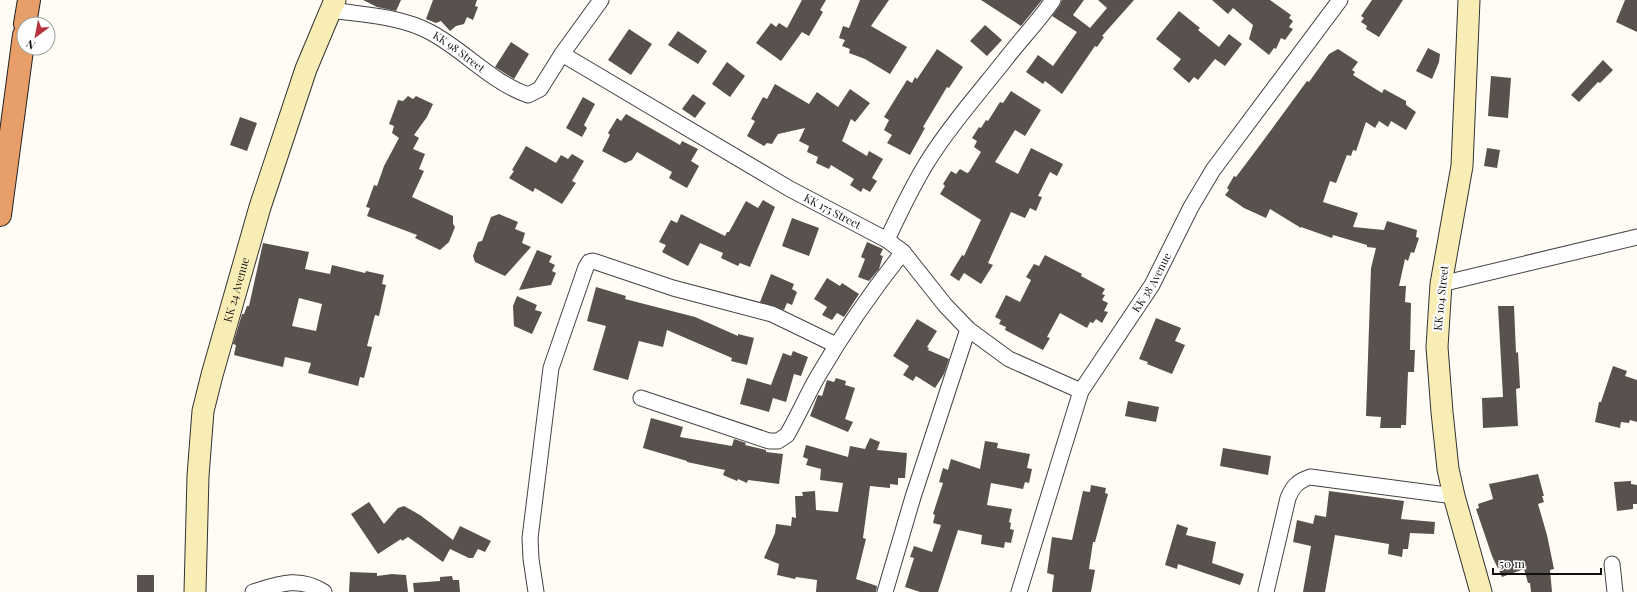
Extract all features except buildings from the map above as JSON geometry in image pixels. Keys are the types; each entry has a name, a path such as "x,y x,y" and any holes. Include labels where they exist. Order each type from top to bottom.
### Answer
{"highway":[{"path":"26,16 28,0"},
{"path":"0,215 21,56"}],"street":[{"name":"KK 98 Street","path":"333,5 404,20 429,31 454,47 511,89 528,95 540,89 562,54 602,0"},
{"path":"887,240 902,208 926,164 947,134 1021,39 1047,10 1052,0"},
{"name":"KK 38 Avenue","path":"1019,592 1081,391 1152,285 1191,207 1214,170 1340,0"},
{"name":"KK 104 Street","path":"1468,0 1462,166 1441,284 1437,348 1448,469 1480,592"},
{"name":"KK 24 Avenue","path":"195,592 198,476 204,411 212,374 260,207 306,70 333,5"},
{"name":"KK 175 Street","path":"562,54 790,189 887,240 903,252 946,305 968,329 1009,358 1081,391"},
{"path":"1441,284 1637,237"},
{"path":"641,398 769,441 778,441 787,435 817,377 836,345 903,252"},
{"path":"536,592 531,559 530,538 551,368 589,262 593,261 673,288 772,314 836,345"},
{"path":"885,592 913,497 968,329"},
{"path":"1266,592 1288,498 1292,488 1300,480 1310,477 1454,496"},
{"path":"1612,564 1615,592"},
{"path":"253,592 283,582 296,582 320,589 324,592"}]}
